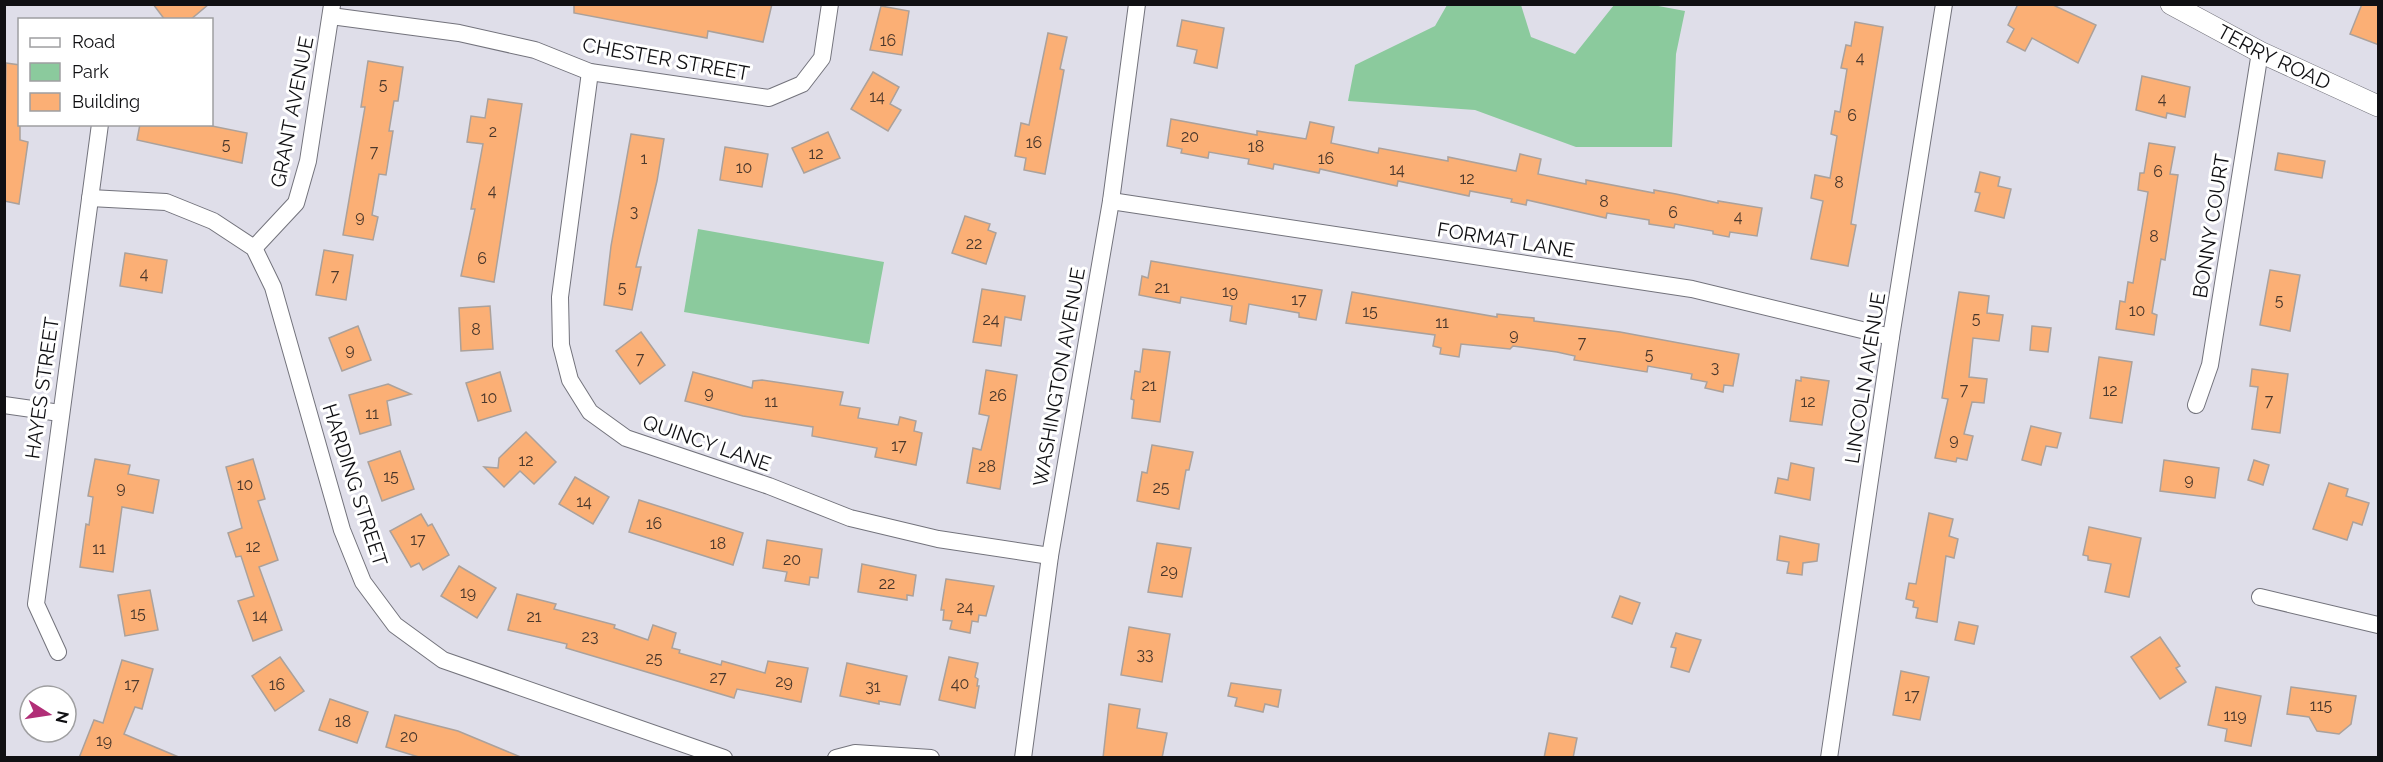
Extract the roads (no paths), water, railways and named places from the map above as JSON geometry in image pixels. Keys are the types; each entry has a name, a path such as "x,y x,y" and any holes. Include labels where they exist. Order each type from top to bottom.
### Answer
{"street":[{"name":"CHESTER STREET","path":"332,10 459,33 535,50 590,72 769,98 802,84 822,58 830,4"},
{"name":"WASHINGTON AVENUE","path":"1023,758 1050,556 1111,201 1137,4"},
{"name":"LINCOLN AVENUE","path":"1829,758 1891,337 1944,4"},
{"name":"TERRY ROAD","path":"2171,4 2194,10 2260,52 2379,106"},
{"name":"GRANT AVENUE","path":"254,248 296,203 308,161 332,10"},
{"name":"BONNY COURT","path":"2196,405 2210,365 2260,52"},
{"name":"QUINCY LANE","path":"590,72 560,297 561,345 570,380 590,412 626,438 769,486 850,518 938,539 1050,556"},
{"name":"HAYES STREET","path":"58,652 36,604 100,126"},
{"path":"90,198 166,202 213,221 254,248"},
{"name":"FORMAT LANE","path":"1111,201 1692,289 1891,337"},
{"name":"HARDING STREET","path":"254,248 276,297 342,530 363,582 395,625 443,660 724,758"},
{"path":"4,405 60,413"},
{"path":"2260,597 2379,625"},
{"path":"836,758 855,753 931,758"}]}
